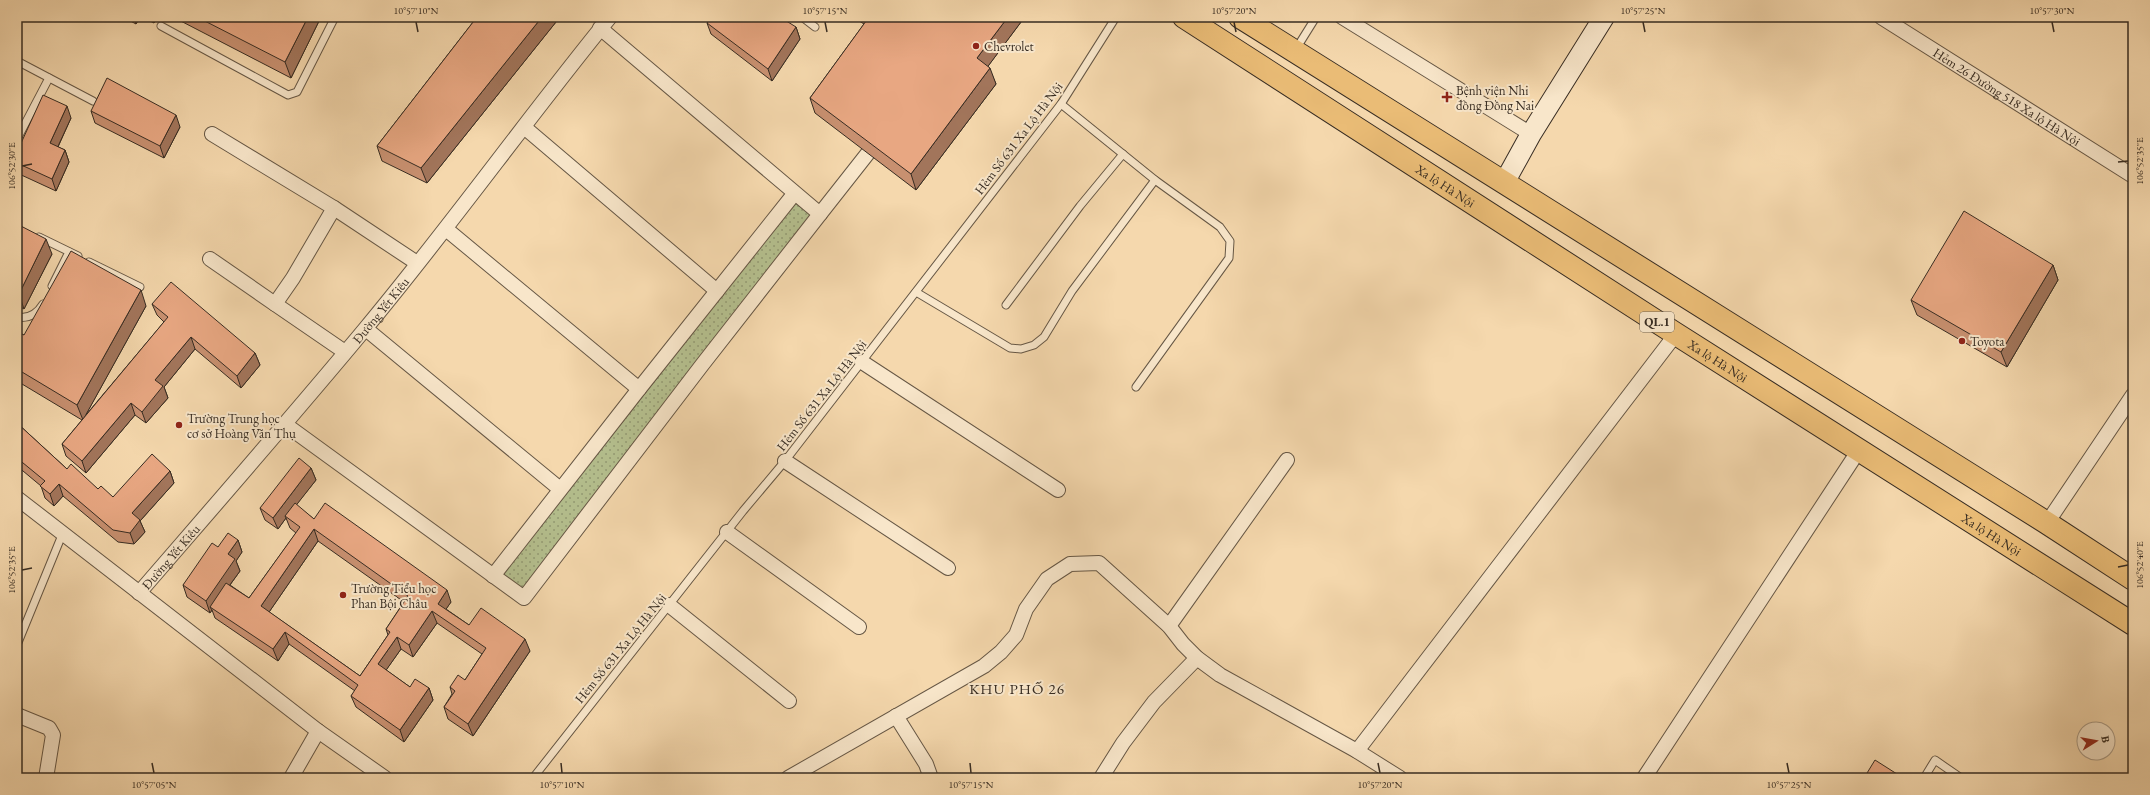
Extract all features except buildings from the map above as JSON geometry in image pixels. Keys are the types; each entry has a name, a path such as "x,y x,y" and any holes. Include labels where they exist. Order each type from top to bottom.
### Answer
{"highway":[{"name":"Xa lộ Hà Nội","path":"1184,17 1676,334 2133,624"},
{"name":"QL.1","path":"1240,17 2047,522 2133,579"}],"street":[{"name":"Đường Yết Kiêu","path":"140,593 239,477 286,425 345,352 366,329 446,229 610,17"},
{"path":"1342,17 1531,134"},
{"path":"1504,183 1531,134 1604,17"},
{"name":"Hẻm 26 Đường 518 Xa lộ Hà Nội","path":"1881,17 2133,176"},
{"path":"600,28 794,194 820,214"},
{"path":"524,127 717,291"},
{"path":"212,134 334,208 418,263"},
{"path":"286,425 524,598 702,364 868,153"},
{"path":"493,576 560,489 794,194"},
{"path":"275,304 293,278 334,208"},
{"path":"446,229 639,389"},
{"path":"210,259 345,352"},
{"path":"366,329 560,489"},
{"path":"1357,751 1676,334"},
{"path":"862,362 1058,490"},
{"path":"2047,522 2133,395"},
{"path":"1644,778 1859,450"},
{"path":"1169,626 1287,460"},
{"path":"785,461 948,568"},
{"path":"17,498 62,535 140,593 318,731 385,778"},
{"path":"727,532 859,628"},
{"path":"788,778 984,666 1001,652 1016,635 1026,609 1046,579 1070,564 1099,563 1169,626 1183,644 1197,658 1220,675 1357,751 1400,778"},
{"path":"670,605 789,700"},
{"path":"1101,778 1123,743 1154,702 1197,658"},
{"path":"17,715 49,728 53,735 46,778"},
{"path":"896,716 926,764 930,778"},
{"path":"291,778 318,731"}],"lane":[{"path":"161,26 288,95 296,92 335,17"},
{"path":"802,17 815,27"},
{"name":"Hẻm Số 631 Xa Lộ Hà Nội","path":"533,778 727,532 785,461 1061,104 1116,17"},
{"path":"1294,51 1316,17"},
{"path":"17,61 92,102"},
{"path":"17,139 50,78"},
{"path":"1061,104 1155,180 1220,227 1230,241 1230,258 1136,387"},
{"path":"1006,305 1080,206 1123,154"},
{"path":"916,292 1010,348 1021,349 1034,345 1044,337 1072,291 1155,180"},
{"path":"30,232 140,287"},
{"path":"17,317 30,317 39,310 69,252"},
{"path":"17,645 62,535"},
{"path":"1924,778 1935,760 1961,778"}],"green space":[{"path":"795,203 811,215 523,590 502,575"}],"place":[{"name":"Chevrolet","path":"976,46"},
{"name":"Bệnh viện Nhi đồng Đồng Nai","path":"1447,97"},
{"name":"Toyota","path":"1962,341"},
{"name":"Trường Trung học cơ sở Hoàng Văn Thụ","path":"179,425"},
{"name":"Trường Tiểu học Phan Bội Châu","path":"343,595"}],"district":[{"name":"KHU PHỐ 26","path":"1017,689"}]}
